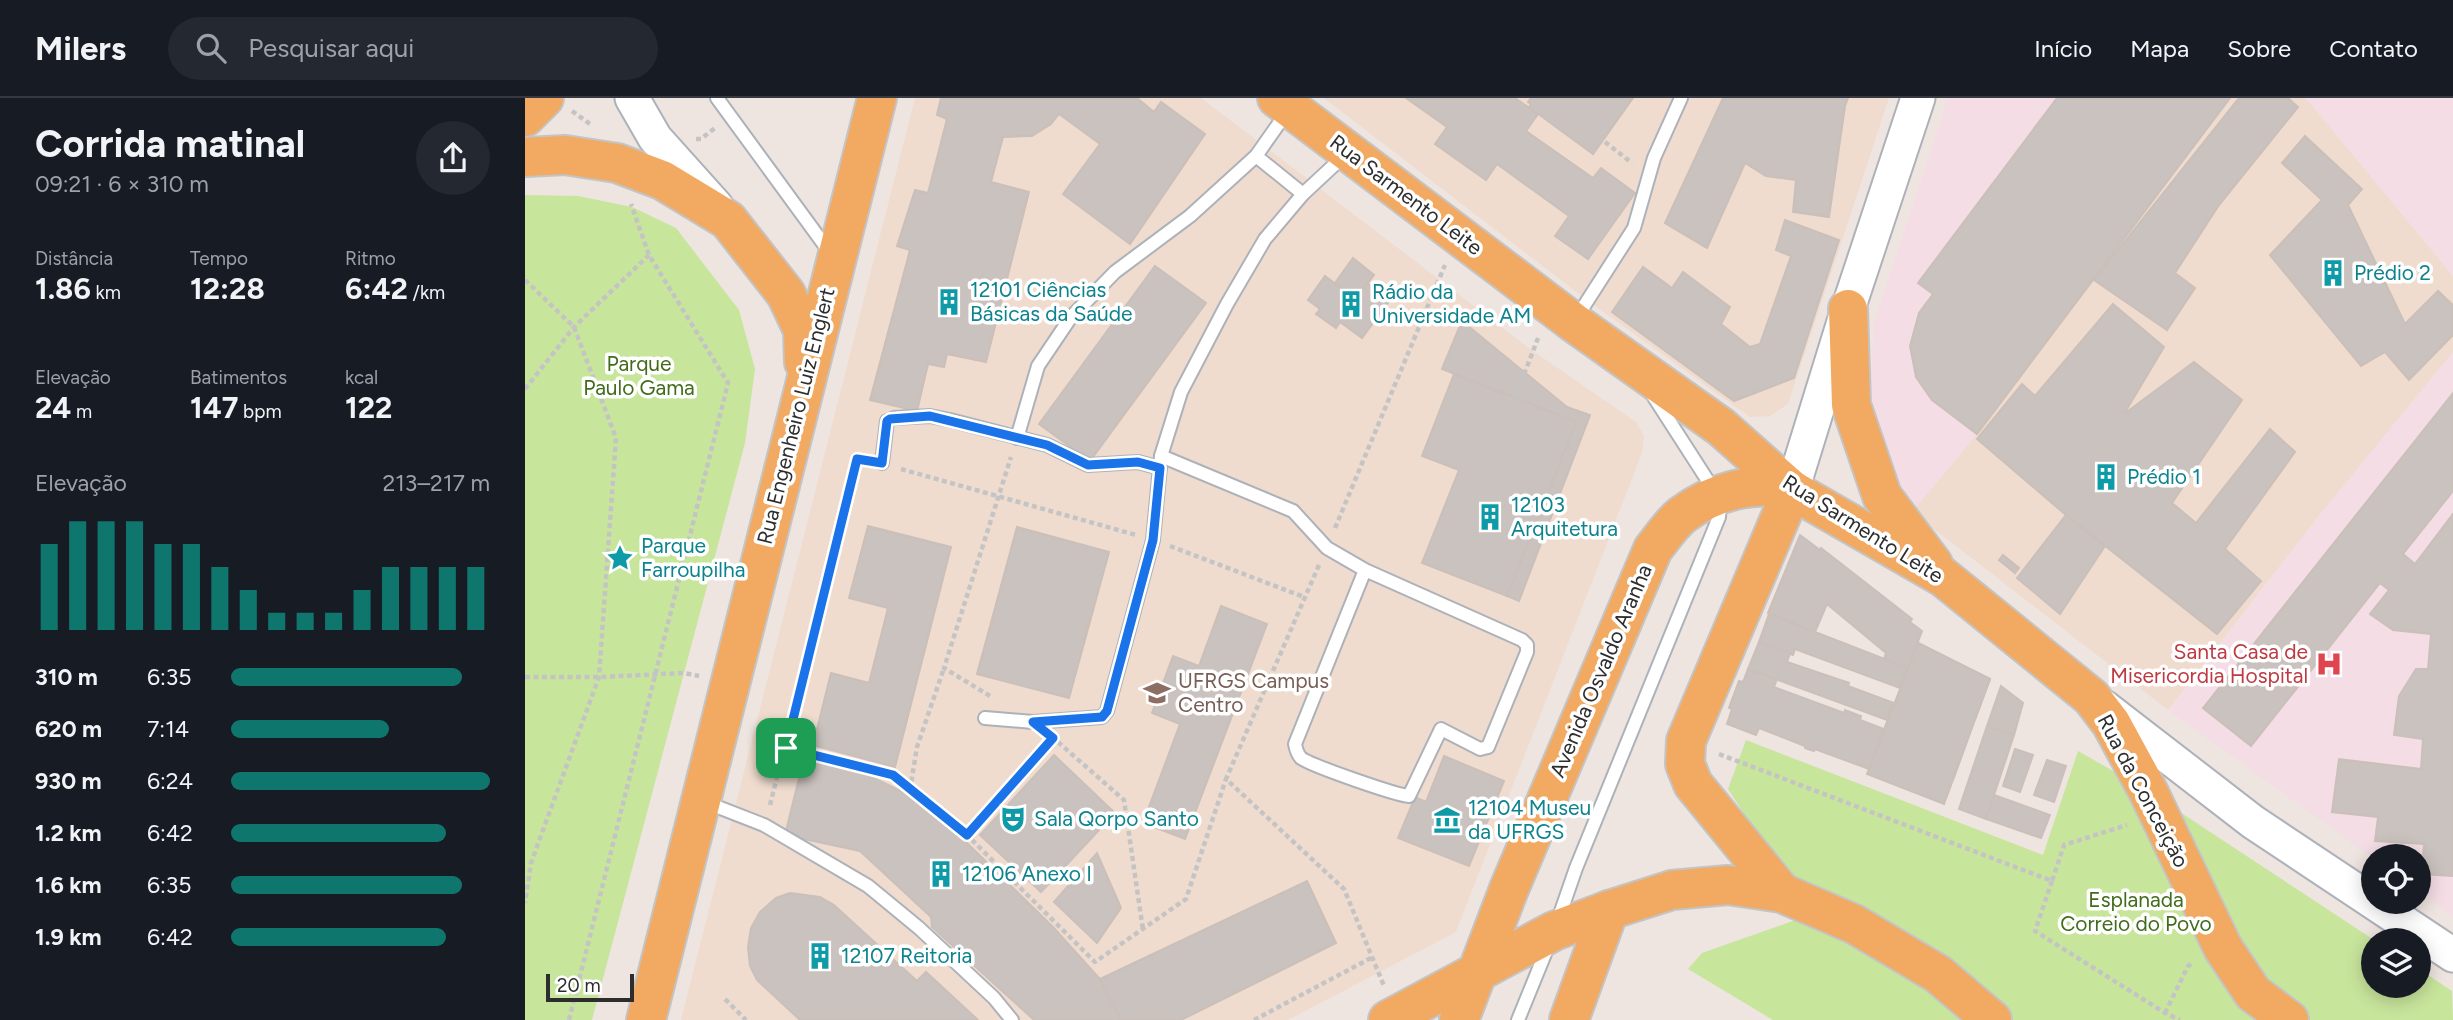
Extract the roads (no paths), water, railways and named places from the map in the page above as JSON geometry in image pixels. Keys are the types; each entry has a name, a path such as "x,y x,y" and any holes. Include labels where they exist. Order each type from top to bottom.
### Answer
{"main road":[{"path":"525,117 544,98"},
{"path":"632,98 655,138 728,219 786,294 803,330 805,382"},
{"name":"Rua Engenheiro Luiz Englert","path":"646,1020 877,98"},
{"path":"1782,893 1693,784 1685,764 1686,741 1792,490 1918,98"},
{"name":"Rua Sarmento Leite","path":"1283,103 1562,313 1721,427 1792,490 1943,577 2091,697 2253,822 2453,955"},
{"path":"525,157 565,155 617,163 662,180 728,219"},
{"path":"1848,309 1851,405 1882,496 1943,577"},
{"name":"Avenida Osvaldo Aranha","path":"1458,1020 1653,549 1681,516 1717,495 1742,488 1766,486 1792,490"},
{"name":"Rua da Conceição","path":"2091,697 2111,723 2223,948 2253,993 2289,1020"},
{"path":"1388,1020 1553,931 1672,890 1728,885 1782,893 1854,924 1938,974 1992,1020"},
{"path":"1569,1020 1609,910"}],"lane":[{"path":"716,98 835,260"},
{"path":"1562,313 1634,228 1660,145 1681,98"},
{"path":"1017,438 1038,366 1071,317 1115,272 1190,216 1256,156 1283,103"},
{"path":"985,718 1033,722 1102,717 1107,711 1153,540 1161,462 1181,392 1265,239 1303,194 1348,151"},
{"path":"1256,156 1303,194"},
{"path":"1518,1020 1576,868 1719,517 1717,495 1633,365"},
{"path":"882,463 887,421 894,418 930,416 1047,445 1088,465 1161,462 1293,510 1327,548 1365,570 1511,635 1527,645 1527,652 1488,747 1481,749 1441,729 1409,796 1302,759 1296,752 1295,744 1365,570"},
{"path":"701,800 764,825 868,886 984,989 1013,1020"}],"place":[{"name":"Prédio 2","path":"2333,273"},
{"name":"12101 Ciências Básicas da Saúde","path":"949,302"},
{"name":"Rádio da Universidade AM","path":"1351,304"},
{"name":"Prédio 1","path":"2106,477"},
{"name":"12103 Arquitetura","path":"1490,517"},
{"name":"Parque Farroupilha","path":"620,558"},
{"name":"Santa Casa de Misericordia Hospital","path":"2329,664"},
{"name":"UFRGS Campus Centro","path":"1157,693"},
{"name":"Sala Qorpo Santo","path":"1013,819"},
{"name":"12104 Museu da UFRGS","path":"1447,820"},
{"name":"12106 Anexo I","path":"941,874"},
{"name":"12107 Reitoria","path":"820,956"}],"park label":[{"name":"Parque Paulo Gama","path":"639,376"},
{"name":"Esplanada Correio do Povo","path":"2136,912"}]}
